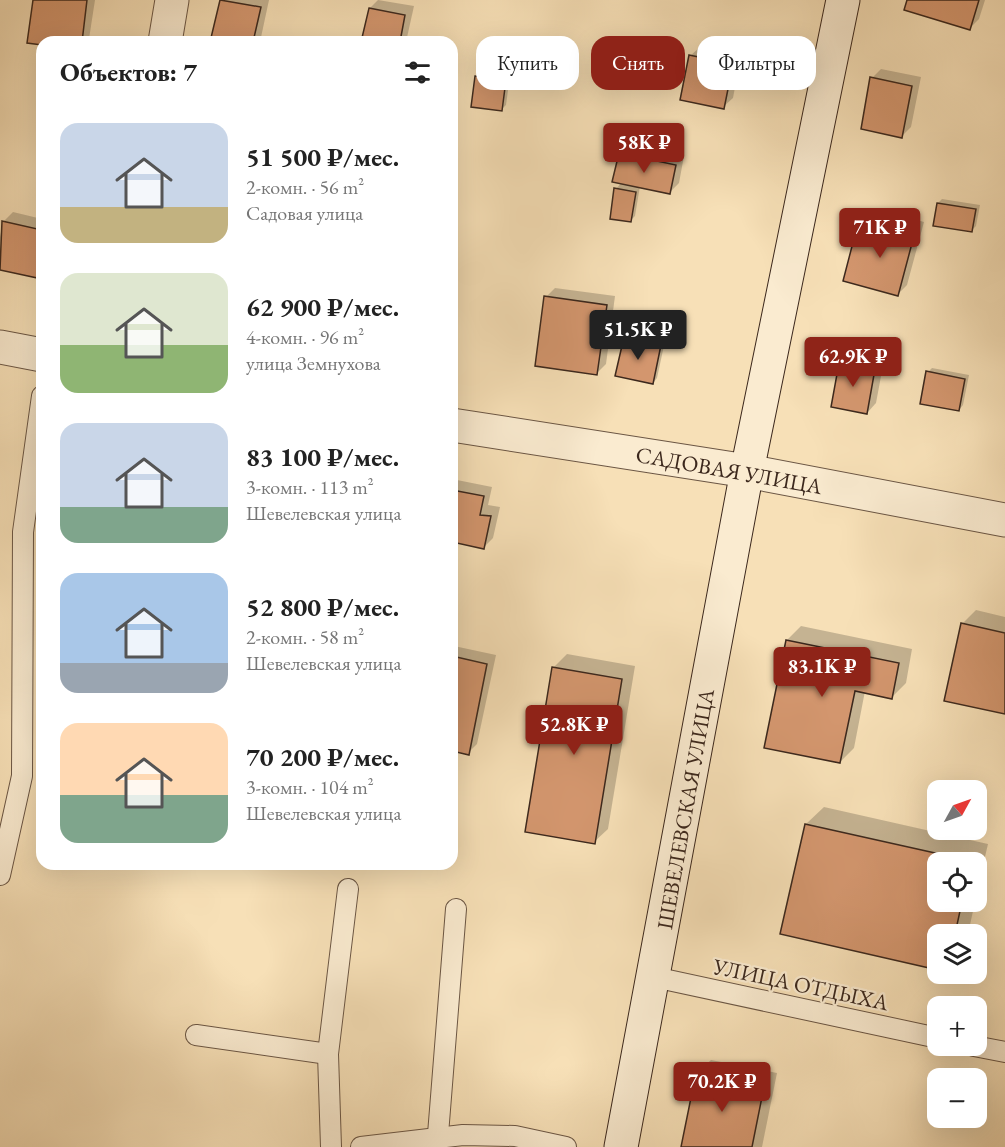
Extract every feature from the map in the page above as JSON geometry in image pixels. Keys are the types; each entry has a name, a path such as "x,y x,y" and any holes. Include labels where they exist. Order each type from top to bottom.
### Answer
{"main road":[{"path":"166,36 172,0"},
{"name":"ШЕВЕЛЕВСКАЯ УЛИЦА","path":"621,1147 747,471 843,0"},
{"path":"0,347 36,355"},
{"name":"САДОВАЯ УЛИЦА","path":"458,426 747,471 1005,520"}],"lane":[{"path":"0,876 22,776 22,532 36,437"},
{"path":"331,1147 327,1054 348,889"},
{"path":"438,1143 456,909"},
{"name":"УЛИЦА ОТДЫХА","path":"654,976 927,1036"},
{"path":"196,1035 327,1054"},
{"path":"987,1049 1005,1052"},
{"path":"361,1147 438,1143 464,1135 515,1136 566,1147"}],"building":[{"path":"33,0 87,0 83,36 36,36 36,44 27,43"},
{"path":"220,0 261,7 254,36 211,36"},
{"path":"907,0 979,0 970,30 904,10"},
{"path":"369,8 405,15 401,36 362,36"},
{"path":"689,55 697,57 697,90 728,90 724,109 680,100 682,90 685,90"},
{"path":"475,76 476,90 505,90 502,111 471,107"},
{"path":"870,77 912,86 902,138 861,129"},
{"path":"619,153 676,165 670,194 612,182"},
{"path":"614,188 636,192 631,222 610,219"},
{"path":"937,203 976,209 972,232 933,226"},
{"path":"2,221 36,229 36,278 0,270"},
{"path":"885,223 915,232 898,296 843,281 857,227 882,234"},
{"path":"544,296 607,305 597,375 535,366"},
{"path":"624,337 661,345 653,384 615,376"},
{"path":"839,363 875,369 867,414 831,407"},
{"path":"926,371 965,379 959,411 920,404"},
{"path":"458,491 484,496 480,515 491,516 484,549 458,543"},
{"path":"961,623 1005,633 1005,714 944,701"},
{"path":"786,640 899,663 892,699 855,691 840,763 764,748"},
{"path":"458,657 487,664 469,755 458,752"},
{"path":"552,667 622,679 595,844 525,832"},
{"path":"805,824 931,852 927,852 927,912 960,912 957,924 927,924 927,967 780,934"},
{"path":"696,1073 764,1087 752,1147 681,1147"}]}
